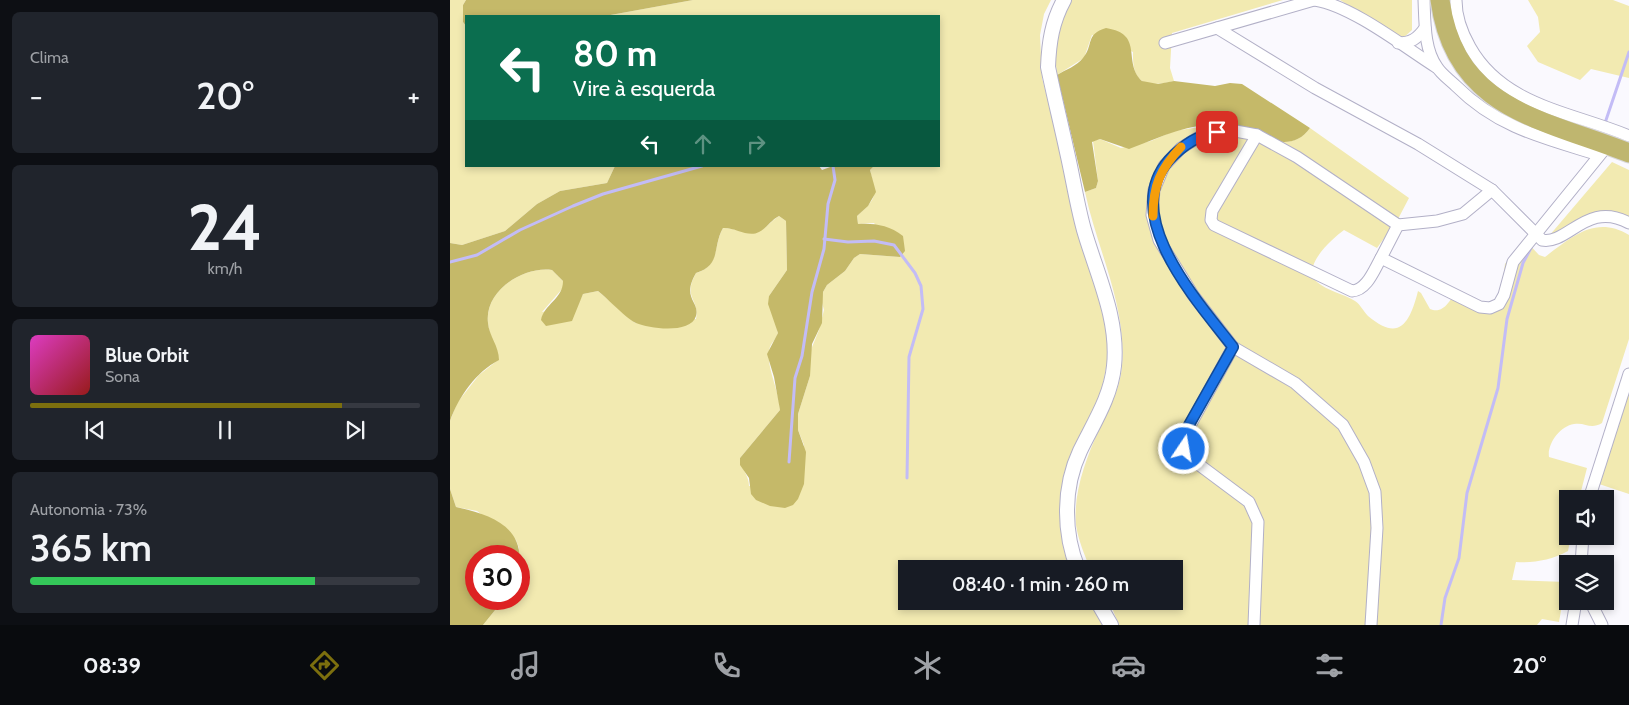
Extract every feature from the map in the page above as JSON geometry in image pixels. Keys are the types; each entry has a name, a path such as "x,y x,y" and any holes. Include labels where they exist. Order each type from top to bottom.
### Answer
{"highway":[{"path":"1440,0 1444,25 1453,49 1469,74 1492,96 1528,117 1604,150 1629,153"}],"street":[{"path":"1064,0 1056,15 1049,40 1048,67 1084,230 1101,280 1113,334 1114,367 1105,400 1079,453 1069,486 1067,520 1071,551 1074,560"},
{"path":"1165,43 1314,0 1326,2 1346,10 1436,67 1470,100 1503,123 1535,136 1604,150 1514,262 1499,304 1490,308 1480,307 1381,258"},
{"path":"1424,0 1425,28 1436,67"},
{"path":"1456,0 1463,34 1479,64 1507,88 1543,106 1629,136"},
{"path":"1217,28 1315,88 1418,144 1492,190 1536,236 1547,241 1554,240 1585,220 1606,217 1629,223"},
{"path":"1398,43 1410,43 1425,28"},
{"path":"1370,625 1377,528 1375,492 1364,462 1343,425 1295,384 1233,347 1193,296 1160,240 1152,215 1154,190 1164,166 1181,148 1204,134 1230,130 1257,135 1297,157 1398,225 1437,221 1463,214 1492,190"},
{"path":"1257,135 1212,211 1211,220 1214,225 1352,291 1359,290 1364,285 1398,225"},
{"path":"1233,347 1182,440 1184,449 1190,458 1249,502 1255,511 1258,522 1254,625"},
{"path":"1592,490 1629,374"},
{"path":"1103,610 1112,624"},
{"path":"1572,625 1574,610"},
{"path":"1594,610 1602,625"}],"shaded area":[{"path":"450,0 466,0 463,5 463,22 465,25 465,167 615,167 607,183 560,191 537,204 505,231 462,245 450,243"},
{"path":"466,0 693,0 610,15 465,15 465,25 463,22 463,5"},
{"path":"693,0 1051,0 1044,14 1040,35 1042,78 1101,300 1107,333 1107,363 1101,394 1072,455 1074,560 898,560 898,610 1095,610 1102,625 483,625 495,610 530,610 530,545 518,545 516,540 477,511 456,507 450,489 450,421 457,403 479,375 498,360 488,323 488,311 499,291 508,283 529,272 552,270 563,281 563,288 542,312 577,306 583,294 598,291 635,323 696,319 697,312 691,293 692,282 696,273 709,266 715,255 723,228 746,232 759,231 779,216 786,221 787,270 769,296 778,333 770,347 769,361 780,410 740,458 749,486 804,484 804,445 798,430 798,414 810,376 810,352 819,330 824,310 821,299 823,292 827,285 845,271 854,258 860,254 900,257 874,223 858,224 857,216 869,205 874,196 870,170 873,167 940,167 940,15 610,15"},
{"path":"1071,0 1283,0 1172,33 1170,68 1174,81 1155,84 1142,81 1138,77 1133,63 1133,52 1092,35 1084,58 1057,75 1056,36 1061,16"},
{"path":"1340,0 1412,0 1412,30 1402,39"},
{"path":"1528,0 1613,0 1629,6 1629,78 1591,69 1580,80 1538,62 1527,46 1540,32 1538,17"},
{"path":"1106,28 1118,31 1125,36 1129,42 1136,74 1142,81 1158,84 1174,81 1215,86 1230,83 1242,84 1310,128 1301,137 1290,141 1278,142 1227,126 1214,125 1181,130 1129,149 1100,139 1092,142 1098,181 1096,188 1085,192 1057,75 1080,61 1086,53 1095,33"},
{"path":"1213,125 1278,142 1290,141 1301,137 1310,128 1409,198 1398,219 1377,248 1344,230 1320,253 1312,269 1313,276 1317,282 1355,301 1368,316 1388,328 1396,328 1407,320 1418,291 1430,309 1439,310 1446,306 1456,290 1492,310 1502,285 1505,264 1524,239 1539,255 1545,257 1574,236 1595,228 1617,229 1629,235 1629,339 1602,423 1594,426 1569,425 1559,432 1552,441 1549,452 1549,457 1587,468 1581,490 1559,490 1559,545 1569,545 1568,551 1543,560 1516,562 1512,580 1559,582 1559,610 1561,610 1559,622 1542,619 1537,625 1119,625 1113,610 1183,610 1183,560 1087,560 1077,531 1076,501 1081,476 1116,391 1122,366 1120,322 1116,300 1085,192 1096,188 1098,181 1093,141 1100,139 1121,148 1151,141 1174,131"},
{"path":"1612,162 1629,170 1629,220 1620,215 1549,236"},
{"path":"615,167 820,167 822,170 830,167 873,167 870,170 876,192 868,206 857,216 858,224 881,226 898,232 903,236 905,251 900,257 860,254 854,258 845,271 827,285 823,292 822,323 812,344 810,376 798,414 798,430 806,452 804,484 798,499 793,505 785,508 770,506 756,500 751,494 749,478 740,465 740,458 780,410 774,377 767,354 778,333 768,304 769,296 787,270 786,221 779,216 755,234 723,228 713,260 704,270 696,273 692,282 690,294 696,307 696,316 693,322 679,328 651,327 636,323 598,291 583,294 572,321 546,326 541,320 543,314 557,297 563,281 552,270 541,270 529,272 508,283 499,291 488,311 489,328 499,360 483,371 469,386 458,403 450,421 450,243 462,245 505,231 537,204 560,191 607,183"},
{"path":"1629,388 1629,494 1599,484"},
{"path":"450,489 456,507 492,518 502,524 510,532 517,545 465,545 465,610 495,610 483,625 450,625"}],"waterway":[{"path":"1605,123 1629,52"},
{"path":"450,262 477,255 520,230 603,194 698,167"},
{"path":"789,462 795,378 802,356 812,292 824,249 828,204 835,180 833,167"},
{"path":"824,239 848,242 874,241 894,245 915,273 921,286 923,309 909,357 907,478"},
{"path":"1441,625 1445,598 1459,558 1467,493 1498,388 1507,319 1523,263 1531,248"}],"slow traffic":[{"path":"1153,216 1154,190 1164,166 1181,147"}],"route":[{"path":"1184,449 1182,440 1185,432 1233,347 1193,296 1160,240 1152,215 1154,190 1164,166 1181,148 1204,134 1217,132"}]}
